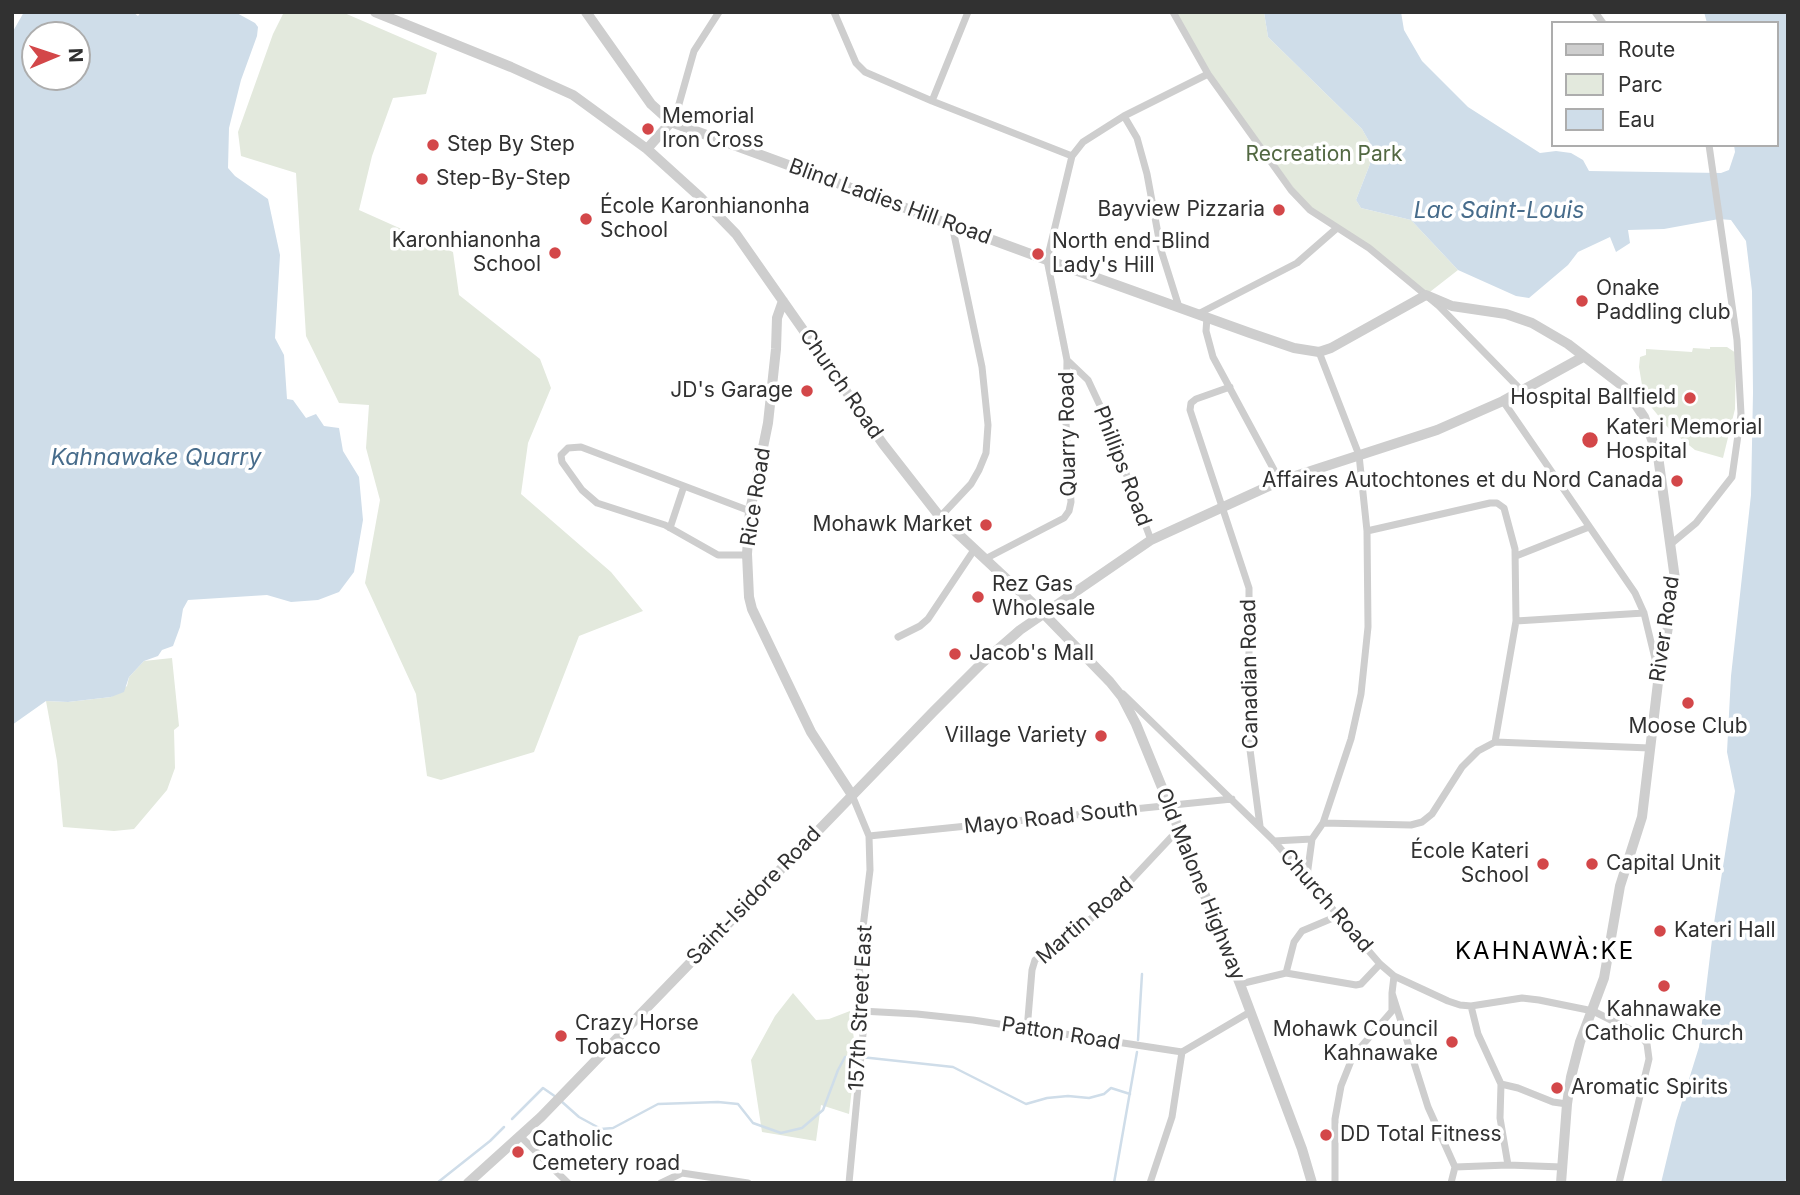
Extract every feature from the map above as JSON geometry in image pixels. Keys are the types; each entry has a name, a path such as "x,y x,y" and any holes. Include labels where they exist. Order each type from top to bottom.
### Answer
{"street":[{"path":"375,12 573,95 647,149 671,122 694,51 719,12"},
{"path":"586,12 651,104 671,122"},
{"path":"834,12 852,55 865,72 932,102 1072,156"},
{"path":"932,102 968,12"},
{"name":"River Road","path":"1173,12 1208,74 1291,190 1310,210 1369,248 1426,295 1452,306 1506,314 1521,319 1568,345 1601,368 1624,387 1644,417 1658,456 1675,579 1659,674 1642,817 1623,874 1604,978 1580,1042 1567,1104 1561,1183"},
{"path":"1047,260 1072,156 1083,142 1124,116 1208,74"},
{"path":"1124,116 1137,138 1147,174 1161,250 1179,307"},
{"name":"Blind Ladies Hill Road","path":"671,122 1294,348 1319,352"},
{"path":"1672,543 1696,523 1732,477 1741,414 1737,340 1709,147"},
{"name":"Church Road","path":"647,149 736,234 883,444 940,517 1042,614"},
{"path":"940,517 971,484 979,470 986,453 988,425 982,367 952,225"},
{"path":"1280,481 1208,345 1203,315 1297,263 1337,228"},
{"name":"Quarry Road","path":"985,559 1054,524 1069,511 1071,502 1066,423 1067,360 1047,260"},
{"path":"1307,876 1312,839 1323,823 1351,739 1361,694 1369,604 1367,531 1359,455 1319,352 1331,348 1426,295 1474,340 1522,391"},
{"name":"Rice Road","path":"783,301 777,318 768,423 750,511 748,597 811,732 852,795"},
{"name":"Saint-Isidore Road","path":"468,1183 520,1136 981,664 1042,614 1151,540 1280,481 1417,437 1503,401 1583,358"},
{"name":"Phillips Road","path":"1067,360 1088,380 1103,412 1151,540"},
{"name":"Canadian Road","path":"1230,387 1196,399 1191,403 1190,410 1249,588 1248,743 1260,827"},
{"path":"1503,401 1635,593 1644,613 1659,674"},
{"path":"747,555 718,555 670,527 597,503 582,490 562,462 561,455 568,449 581,447 750,511"},
{"path":"670,527 684,486"},
{"path":"1367,531 1497,503 1504,508 1516,556 1516,621 1494,742"},
{"path":"1516,556 1589,527"},
{"path":"898,637 928,619 974,550"},
{"path":"1516,621 1644,613"},
{"name":"Old Malone Highway","path":"1042,614 1110,681 1136,724 1240,984 1302,1149 1312,1183"},
{"name":"Church Road","path":"1110,681 1275,841 1380,964 1394,976 1448,1001 1471,1006 1522,998 1593,1011 1633,1030 1644,1040 1649,1052 1619,1183"},
{"path":"1323,823 1411,825 1422,822 1432,814 1462,767 1478,751 1494,742 1650,748"},
{"name":"157th Street East","path":"849,1183 862,1057 859,960 869,883 869,836 852,795"},
{"name":"Mayo Road South","path":"869,836 1233,799"},
{"name":"Martin Road","path":"1027,1030 1035,960 1104,909 1179,830"},
{"path":"1275,841 1312,839"},
{"path":"1286,974 1294,942 1302,931 1340,915"},
{"path":"1240,984 1286,974 1356,985 1380,964"},
{"path":"1335,1183 1335,1119 1341,1086 1353,1056 1392,1011 1394,976"},
{"path":"1392,993 1428,1107 1455,1167 1451,1183"},
{"path":"1471,1006 1478,1034 1500,1084 1500,1118 1508,1165"},
{"name":"Patton Road","path":"862,1011 928,1015 1182,1052"},
{"path":"1150,1183 1172,1117 1182,1052 1250,1012"},
{"path":"1500,1084 1567,1104"},
{"path":"520,1136 569,1183"},
{"path":"1455,1167 1562,1167"},
{"path":"661,1183 682,1172 748,1183"}],"green space":[{"path":"284,12 342,12 437,53 426,94 393,98 372,156 359,210 453,252 459,295 540,359 551,388 528,443 521,494 611,572 643,611 579,636 534,752 441,780 427,776 416,694 365,583 380,500 366,448 369,405 339,403 306,336 296,173 241,156 238,132 273,34"},
{"name":"Recreation Park","path":"1173,12 1264,12 1268,37 1362,129 1370,143 1370,164 1356,200 1361,208 1411,220 1458,270 1426,295 1369,248 1310,210 1208,74"},
{"name":"Hospital Ballfield","path":"1727,347 1736,353 1735,409 1723,458 1695,450 1669,429 1648,403 1639,367 1640,357 1646,355 1646,349 1692,352 1693,348"},
{"path":"172,658 179,726 174,730 175,768 167,790 134,829 114,831 63,827 57,761 46,701 68,702 111,697 127,686 129,677 144,661"},
{"path":"793,993 816,1020 829,1019 850,1011 856,1053 849,1114 821,1105 816,1141 762,1132 751,1060 775,1016"}],"water":[{"name":"Kahnawake Quarry","path":"24,12 133,12 138,16 141,12 235,12 258,27 229,128 228,168 268,199 280,255 275,338 284,355 287,399 293,400 306,418 316,414 324,426 339,428 343,451 359,477 363,520 354,572 339,592 318,600 291,602 267,595 188,600 173,646 144,661 129,677 124,692 111,697 68,702 46,701 12,725 12,33"},
{"name":"Lac Saint-Louis","path":"1264,12 1401,12 1404,30 1422,61 1468,107 1540,153 1571,153 1583,160 1589,171 1721,173 1729,170 1734,147 1779,147 1779,21 1706,21 1704,12 1788,12 1788,1169 1785,1183 1661,1183 1676,1121 1699,1047 1714,923 1735,791 1727,752 1731,676 1751,495 1752,291 1746,241 1731,220 1719,219 1664,229 1628,230 1630,243 1616,252 1610,237 1578,252 1568,265 1529,298 1516,296 1458,270 1411,220 1361,208 1356,200 1370,164 1370,143 1362,129 1268,37"}],"waterway":[{"path":"1138,1040 1142,974"},
{"path":"1114,1183 1137,1052"},
{"path":"561,1101 579,1117 601,1129 613,1128 658,1104 738,1104 753,1123 781,1133 802,1128 823,1110 845,1057 953,1067 1026,1104 1047,1098 1089,1098 1104,1094 1111,1088 1130,1094"},
{"path":"512,1119 543,1088 556,1097"},
{"path":"437,1183 504,1127"}],"place":[{"name":"Memorial Iron Cross","path":"648,129"},
{"name":"Step By Step","path":"433,145"},
{"name":"Step-By-Step","path":"422,179"},
{"name":"Bayview Pizzaria","path":"1279,210"},
{"name":"École Karonhianonha School","path":"586,219"},
{"name":"Karonhianonha School","path":"555,253"},
{"name":"North end-Blind Lady's Hill","path":"1038,254"},
{"name":"Onake Paddling club","path":"1582,301"},
{"name":"JD's Garage","path":"807,391"},
{"name":"Hospital Ballfield","path":"1690,398"},
{"name":"Kateri Memorial Hospital","path":"1590,440"},
{"name":"Affaires Autochtones et du Nord Canada","path":"1677,481"},
{"name":"Mohawk Market","path":"986,525"},
{"name":"Rez Gas Wholesale","path":"978,597"},
{"name":"Jacob's Mall","path":"955,654"},
{"name":"Moose Club","path":"1688,703"},
{"name":"Village Variety","path":"1101,736"},
{"name":"École Kateri School","path":"1543,864"},
{"name":"Capital Unit","path":"1592,864"},
{"name":"Kateri Hall","path":"1660,931"},
{"name":"Kahnawake Catholic Church","path":"1664,986"},
{"name":"Crazy Horse Tobacco","path":"561,1036"},
{"name":"Mohawk Council Kahnawake","path":"1452,1042"},
{"name":"Aromatic Spirits","path":"1557,1088"},
{"name":"DD Total Fitness","path":"1326,1135"},
{"name":"Catholic Cemetery road","path":"518,1152"}],"district":[{"name":"KAHNAWÀ:KE","path":"1545,952"}]}
